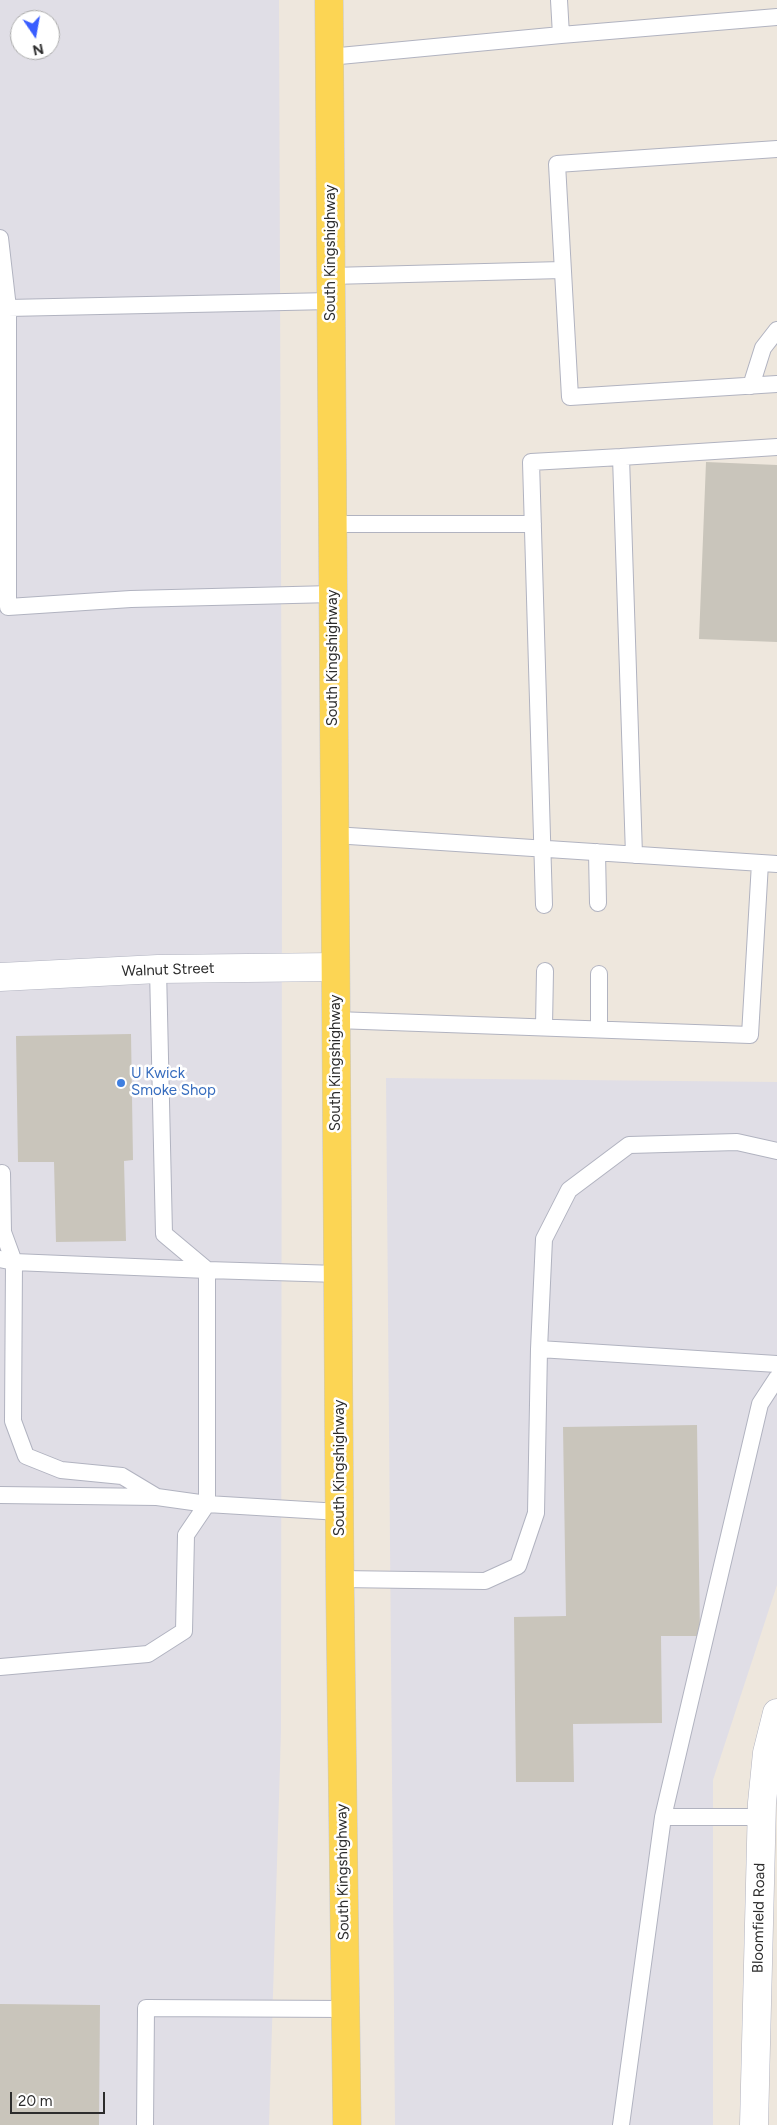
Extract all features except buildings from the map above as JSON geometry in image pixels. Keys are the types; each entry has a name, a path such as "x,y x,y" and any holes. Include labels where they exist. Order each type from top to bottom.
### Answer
{"main road":[{"name":"South Kingshighway","path":"329,0 340,1578 347,2125"}],"street":[{"name":"Walnut Street","path":"0,977 158,970 335,966"},
{"name":"Bloomfield Road","path":"754,2125 762,1817 767,1753 777,1713"}],"lane":[{"path":"559,0 561,35"},
{"path":"329,57 777,17"},
{"path":"777,150 558,164 570,397 777,384"},
{"path":"0,238 8,308 8,607 131,599 333,594"},
{"path":"8,308 331,288 562,270"},
{"path":"751,386 763,348 777,330"},
{"path":"544,905 531,462 777,447"},
{"path":"621,457 634,855"},
{"path":"333,524 533,524"},
{"path":"334,835 777,864"},
{"path":"598,852 598,903"},
{"path":"336,1020 544,1026 750,1035 760,863"},
{"path":"158,970 164,1234 207,1270"},
{"path":"544,1026 545,971"},
{"path":"599,974 600,1029"},
{"path":"340,1578 485,1581 518,1566 536,1513 539,1349 544,1239 569,1190 629,1144 737,1142 777,1151"},
{"path":"2,1173 3,1232 7,1261 13,1422 26,1456 61,1470 122,1476 157,1497"},
{"path":"7,1261 338,1274"},
{"path":"0,1667 148,1654 184,1631 186,1535 207,1504 207,1270"},
{"path":"539,1349 777,1364"},
{"path":"621,2125 663,1817 760,1404 777,1378"},
{"path":"0,1495 157,1497 207,1504 340,1512"},
{"path":"663,1817 762,1817"},
{"path":"145,2125 146,2008 345,2009"}],"shaded area":[{"path":"0,0 279,0 282,840 281,1732 269,2125 0,2125"},
{"path":"386,1078 777,1082 777,1585 713,1780 713,2125 395,2125"}],"place":[{"name":"U Kwick Smoke Shop","path":"121,1083"}]}
